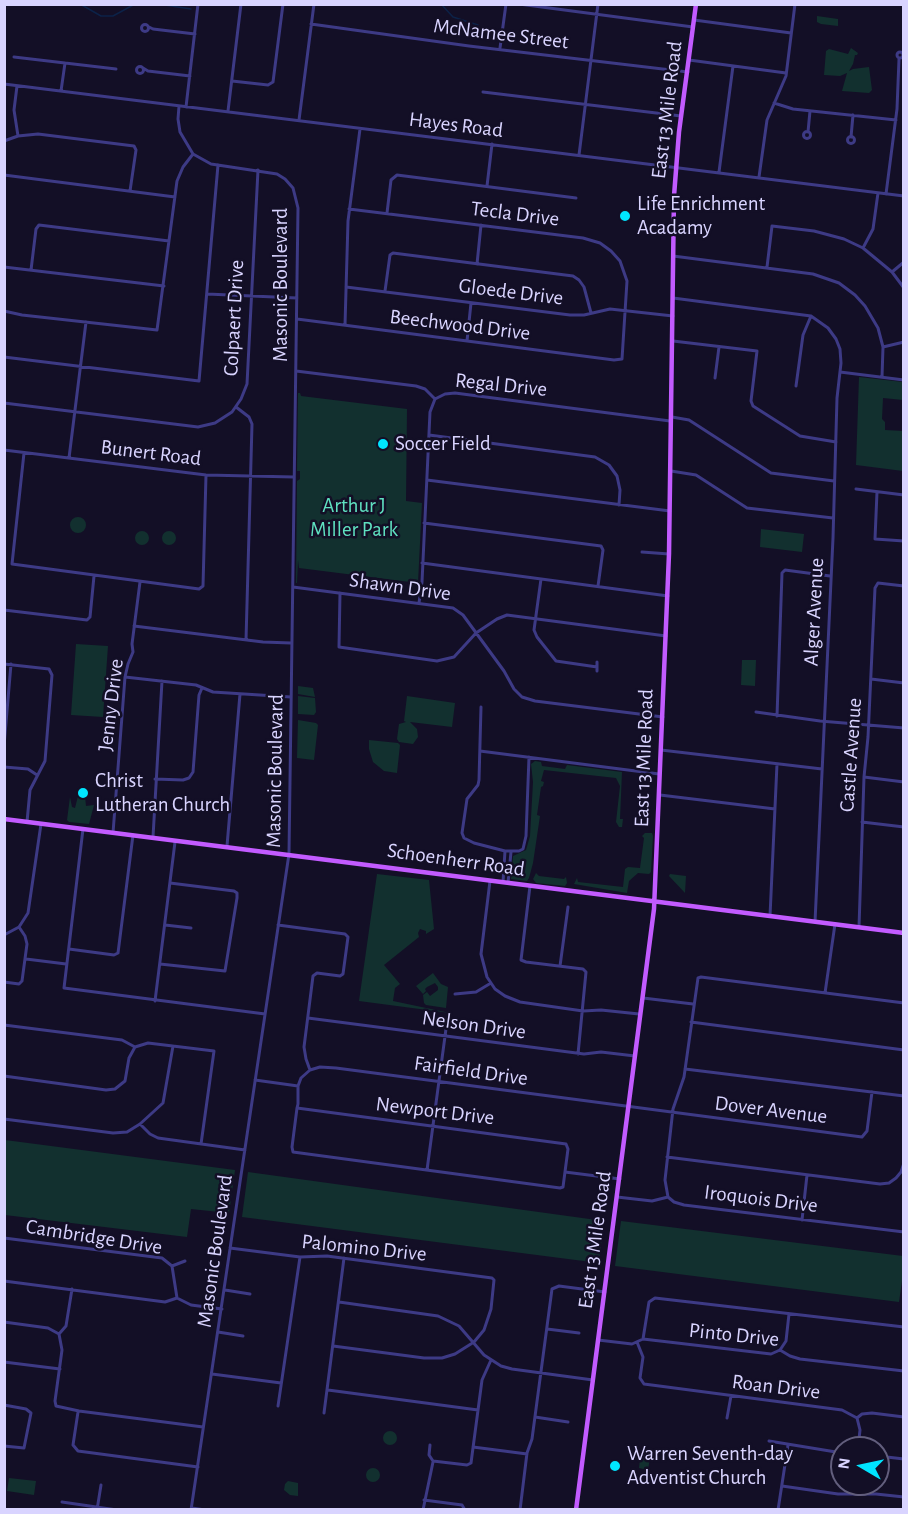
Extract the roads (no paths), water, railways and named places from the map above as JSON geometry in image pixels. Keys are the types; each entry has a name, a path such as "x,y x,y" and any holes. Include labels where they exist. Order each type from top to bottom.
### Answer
{"main road":[{"name":"East 13 Mile Road","path":"576,1509 654,903 668,596 676,167 696,4"},
{"name":"Schoenherr Road","path":"4,819 903,933"}],"street":[{"path":"186,107 198,4"},
{"path":"228,111 241,4"},
{"path":"232,81 272,84 283,4"},
{"path":"299,120 314,4"},
{"path":"501,48 506,4"},
{"path":"519,4 693,27"},
{"path":"579,155 598,4"},
{"path":"759,177 766,123 784,83 795,4"},
{"path":"694,20 791,33"},
{"name":"McNamee Street","path":"312,24 687,72"},
{"path":"148,29 195,34"},
{"path":"14,57 116,69"},
{"path":"886,194 896,120 899,58"},
{"path":"689,60 786,73"},
{"path":"61,91 65,63"},
{"path":"719,172 732,66"},
{"path":"898,68 903,68"},
{"path":"143,70 189,76"},
{"name":"Hayes Road","path":"4,84 903,196"},
{"path":"17,86 14,110 18,136"},
{"path":"483,92 681,116"},
{"path":"774,103 790,109 896,120"},
{"path":"4,311 157,330 180,172 193,154 180,132 179,106"},
{"path":"807,132 810,111"},
{"path":"851,137 853,116"},
{"path":"345,326 349,209 360,129"},
{"path":"4,141 18,136 38,134 135,147 130,191"},
{"path":"487,186 492,144"},
{"name":"Masonic Boulevard","path":"191,1508 289,854 297,320 297,196 291,185 270,171 218,165 206,162 193,154"},
{"path":"4,357 199,381 218,165"},
{"name":"Colpaert Drive","path":"246,640 251,420 236,407 246,384 258,170"},
{"path":"4,175 175,197"},
{"path":"387,213 391,180 394,176 576,198"},
{"path":"863,248 873,229 878,193"},
{"name":"Tecla Drive","path":"349,209 583,238 608,247 620,261 626,276 621,360"},
{"path":"477,264 481,225"},
{"path":"767,267 773,225 831,235 863,248 892,272 903,288"},
{"path":"31,270 37,226 169,241"},
{"path":"385,291 390,255 393,253 576,278 584,287 591,313"},
{"path":"673,256 822,276 845,287 855,295 871,315 883,347 882,377"},
{"path":"892,272 903,262"},
{"path":"4,267 164,286"},
{"name":"Gloede Drive","path":"346,287 570,315 584,315 606,309 673,316"},
{"path":"207,294 297,298"},
{"path":"673,298 812,316 803,335 796,386"},
{"path":"466,341 471,303"},
{"name":"Alger Avenue","path":"812,316 828,328 836,339 842,355 834,481 815,922"},
{"name":"Beechwood Drive","path":"297,320 621,360"},
{"path":"69,458 86,322"},
{"path":"673,341 757,351 751,400 753,406 800,436 836,442"},
{"path":"883,347 903,342"},
{"path":"715,378 719,346"},
{"name":"Regal Drive","path":"296,371 416,386 425,389 435,399 445,394 455,393 689,420 771,473 834,481"},
{"path":"840,372 903,380"},
{"path":"419,603 430,412 435,399"},
{"path":"4,403 198,427 221,420 236,407"},
{"path":"429,435 595,457 609,465 617,476 620,490 619,505"},
{"name":"Bunert Road","path":"4,450 206,475 294,477"},
{"path":"24,453 12,564 140,582 201,588 206,475"},
{"path":"671,471 696,475 747,508 833,519"},
{"path":"427,480 670,511"},
{"path":"856,489 903,495"},
{"path":"876,492 875,539 903,541"},
{"path":"424,523 601,546 603,550 598,586"},
{"path":"642,552 669,554"},
{"path":"422,563 668,596"},
{"path":"777,716 782,573 785,570 830,576"},
{"path":"4,610 88,620 94,576"},
{"path":"541,579 535,619 536,635 556,661 597,667"},
{"name":"Jenny Drive","path":"113,833 125,677 133,652 140,582"},
{"name":"Castle Avenue","path":"859,927 864,777 876,584 903,586"},
{"name":"Shawn Drive","path":"293,587 457,609 504,671 516,692 527,699 663,717"},
{"path":"340,593 339,644 341,648 443,661 458,654 476,633 502,616 666,636"},
{"path":"134,626 246,640 291,643"},
{"path":"4,663 51,670 52,675 46,757 42,770 30,790 27,822"},
{"path":"4,746 10,664"},
{"path":"125,677 162,681 213,692 291,697"},
{"path":"871,679 903,683"},
{"path":"153,837 162,681"},
{"path":"155,779 183,780 193,772 199,695 202,688"},
{"path":"228,846 240,694"},
{"path":"481,707 478,785 467,799 463,836 474,843 511,852 519,851 524,846 528,757"},
{"path":"756,712 903,728"},
{"path":"662,750 822,769"},
{"path":"480,751 661,774"},
{"path":"770,916 777,764"},
{"path":"4,767 28,770 38,775"},
{"path":"864,777 903,782"},
{"path":"660,795 775,809"},
{"path":"862,822 903,827"},
{"path":"4,936 19,927 30,908 41,824"},
{"path":"83,829 64,988 265,1014"},
{"path":"68,949 117,954 133,835"},
{"path":"155,1000 176,840"},
{"path":"505,883 506,851"},
{"path":"505,883 511,852"},
{"path":"490,880 481,954 484,970 490,983 500,993 517,1002 583,1011 601,1010 641,1015"},
{"path":"160,964 225,971 237,898 237,893 234,891 170,883"},
{"path":"530,886 521,960 585,970 578,1054"},
{"path":"560,966 568,907"},
{"path":"825,993 835,924"},
{"path":"165,925 191,928"},
{"path":"278,926 347,935 343,974 340,976 314,974 304,1050 310,1070 302,1077 298,1086 293,1152 562,1188 565,1172 620,1179"},
{"path":"4,982 20,983 27,941 19,927"},
{"path":"25,959 66,964"},
{"path":"668,1197 665,1184 672,1113 685,1069 697,979 701,977 903,1003"},
{"path":"455,994 471,993 490,983"},
{"path":"643,998 693,1004"},
{"path":"427,1170 448,1014"},
{"name":"Nelson Drive","path":"308,1018 578,1054 601,1052 635,1056"},
{"path":"691,1022 903,1050"},
{"path":"4,1025 122,1040 135,1047"},
{"path":"4,1076 106,1090 115,1089 125,1081 130,1055 135,1047 148,1043 214,1051 201,1144"},
{"path":"4,1119 112,1133 127,1132 140,1124 163,1103 173,1046"},
{"name":"Fairfield Drive","path":"310,1070 330,1067 629,1107"},
{"path":"685,1069 903,1096"},
{"path":"255,1080 298,1086"},
{"name":"Dover Avenue","path":"629,1107 862,1137 867,1131 872,1092"},
{"name":"Newport Drive","path":"297,1108 567,1145 565,1172"},
{"path":"140,1124 158,1138 245,1150"},
{"path":"667,1157 880,1184 894,1180 901,1172 903,1163"},
{"path":"802,1220 807,1175"},
{"name":"Iroquois Drive","path":"617,1197 652,1201 668,1197 681,1204 903,1232"},
{"name":"Cambridge Drive","path":"4,1238 162,1258 172,1266 177,1298"},
{"name":"Palomino Drive","path":"230,1248 300,1257 344,1258 492,1278 494,1280 489,1319 484,1330 474,1342"},
{"path":"278,1406 300,1257"},
{"path":"324,1413 344,1258"},
{"path":"172,1266 185,1261"},
{"path":"4,1281 165,1302 177,1298 191,1305 222,1309"},
{"path":"520,1509 527,1454 532,1442 552,1289 559,1286 604,1292"},
{"path":"59,1334 66,1326 72,1289"},
{"path":"224,1290 250,1294"},
{"path":"598,1340 626,1344 643,1339 651,1299 658,1298 903,1327"},
{"path":"339,1302 438,1316 459,1326 491,1360 512,1369 593,1380"},
{"path":"780,1350 787,1336 789,1314"},
{"path":"4,1322 48,1328 59,1334 62,1347 56,1406 204,1428"},
{"path":"547,1329 579,1333"},
{"path":"218,1332 243,1336"},
{"name":"Pinto Drive","path":"643,1339 762,1354 775,1353 780,1350 800,1359 903,1371"},
{"path":"333,1346 434,1358 455,1354 474,1342"},
{"name":"Roan Drive","path":"637,1342 643,1357 642,1383 647,1385 842,1410 856,1418 862,1414 872,1413 903,1417"},
{"path":"433,1461 470,1464 482,1380 491,1360"},
{"path":"4,1362 60,1369"},
{"path":"212,1374 281,1383"},
{"path":"327,1390 478,1410"},
{"path":"727,1418 731,1396"},
{"path":"4,1405 30,1411 26,1446 22,1449 4,1446"},
{"path":"79,1411 74,1445 78,1451 198,1467"},
{"path":"535,1417 568,1422"},
{"path":"856,1418 859,1436"},
{"path":"769,1441 830,1451"},
{"path":"423,1509 433,1461 429,1455 430,1445"},
{"path":"778,1509 788,1445"},
{"path":"473,1446 527,1454"},
{"path":"97,1508 100,1485"},
{"path":"782,1486 838,1494 903,1497"},
{"path":"424,1500 462,1505 465,1509"},
{"path":"62,1502 117,1509"},
{"path":"191,1508 205,1509"}],"waterway":[{"path":"80,4 101,16 113,16 135,4"},
{"path":"158,4 191,9"},
{"path":"441,4 453,17 478,25"}],"place":[{"name":"Life Enrichment Acadamy","path":"625,216"},
{"name":"Soccer Field","path":"383,444"},
{"name":"Christ Lutheran Church","path":"83,793"},
{"name":"Warren Seventh-day Adventist Church","path":"615,1466"}],"park label":[{"name":"Arthur J Miller Park","path":"354,518"}]}
